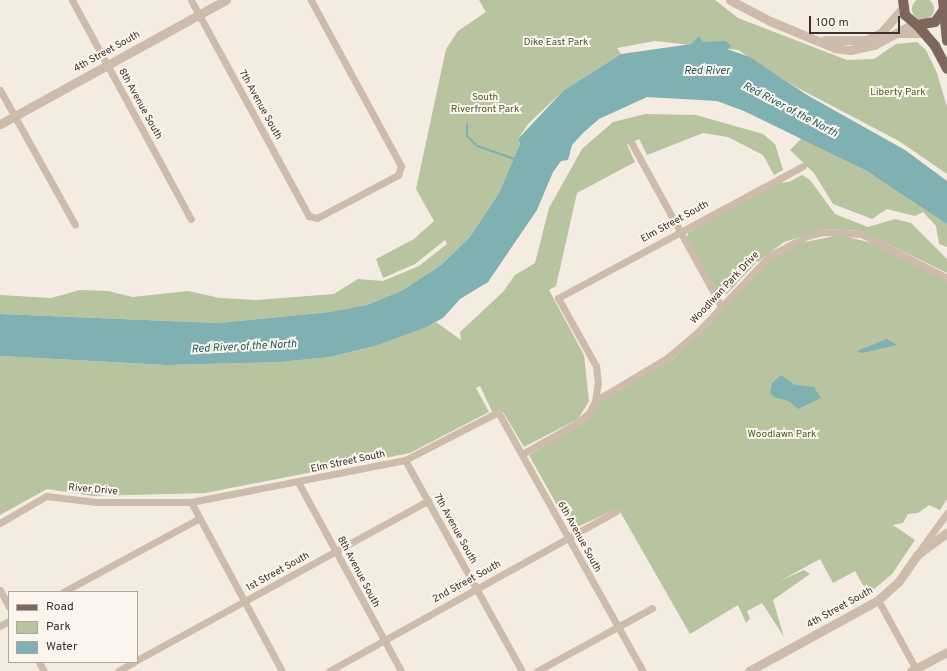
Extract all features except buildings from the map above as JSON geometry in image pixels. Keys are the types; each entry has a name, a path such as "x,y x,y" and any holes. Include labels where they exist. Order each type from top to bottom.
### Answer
{"main road":[{"path":"943,0 947,41"},
{"path":"903,4 915,24 925,33 947,69"},
{"path":"915,24 935,22 943,11"}],"street":[{"name":"8th Avenue South","path":"72,0 190,219"},
{"name":"7th Avenue South","path":"191,0 312,217 326,214 398,175 401,166 311,0"},
{"name":"4th Street South","path":"0,124 226,0"},
{"path":"730,0 739,8 812,37 850,50 874,45 915,24"},
{"path":"812,37 834,42 866,40 881,33 903,4"},
{"path":"887,37 906,32 925,33"},
{"path":"0,90 74,225"},
{"path":"632,144 722,306"},
{"name":"Elm Street South","path":"595,401 598,383 596,366 558,298 680,230 803,166"},
{"name":"Woodlwan Park Drive","path":"595,401 667,358 722,306 769,256 800,239 823,232 861,234 947,278"},
{"path":"522,454 577,423 589,413 595,401"},
{"name":"Elm Street South","path":"191,502 405,460 498,412"},
{"name":"6th Avenue South","path":"498,412 643,671"},
{"name":"7th Avenue South","path":"405,460 522,671"},
{"name":"8th Avenue South","path":"298,482 401,671"},
{"name":"River Drive","path":"0,523 46,496 97,502 191,502"},
{"name":"1st Street South","path":"138,659 428,501"},
{"path":"191,502 198,519 282,671"},
{"name":"2nd Street South","path":"329,671 616,512"},
{"path":"917,555 947,513"},
{"path":"65,591 198,519"},
{"name":"4th Street South","path":"748,671 762,668 878,600 899,581 917,555 947,532"},
{"path":"0,590 8,605"},
{"path":"878,600 915,670 947,652"},
{"path":"537,671 652,608"},
{"path":"118,671 132,663"}],"green space":[{"path":"918,-1 928,-1 934,5 934,13 927,20 919,20 912,13 912,5"},
{"path":"479,0 715,0 738,18 847,60 874,59 896,44 917,42 926,50 937,73 947,107 947,174 899,141 796,87 738,50 655,41 617,48 621,54 563,91 528,124 518,139 520,144 499,193 470,237 441,265 403,290 367,305 329,312 218,323 0,314 0,295 51,298 80,290 108,291 133,297 188,291 220,298 256,300 334,294 358,279 383,281 419,266 447,244 445,240 415,264 383,278 376,259 414,239 434,221 416,189 446,49 458,31 486,12"},
{"path":"645,114 696,115 763,134 775,144 783,170 774,175 763,155 728,137 703,133 647,155 639,139 627,145 635,162 577,193 556,286 549,290 584,355 589,401 578,419 524,447 503,412 492,411 480,386 476,388 489,412 410,453 205,493 93,496 47,489 0,515 0,356 166,365 280,362 330,357 375,346 436,322 461,340 460,332 503,292 515,275 535,263 549,208 582,149 613,122"},
{"path":"802,138 867,171 931,210 947,224 947,247 939,244 936,226 923,212 915,216 887,209 872,219 833,204 814,173 790,150"},
{"path":"802,175 810,180 835,214 868,227 895,219 911,223 947,259 947,273 861,231 825,229 784,242 754,265 727,294 719,295 687,238 688,233 775,183 789,182"},
{"name":"Woodlawn Park","path":"840,235 876,244 947,281 947,499 940,510 929,505 918,513 908,514 903,523 893,525 915,540 892,574 868,594 855,571 833,583 820,559 780,581 804,570 810,574 773,600 784,637 762,603 747,611 750,619 746,623 738,605 690,634 618,508 571,530 529,455 582,424 596,404 610,394 673,359 770,259 800,243"}],"water":[{"name":"Red River","path":"699,36 703,42 726,41 731,46 727,49 750,57 807,95 905,150 947,181 947,224 867,171 744,111 717,101 647,97 599,119 583,133 572,145 568,160 561,161 553,172 537,210 488,282 460,299 443,318 424,328 375,346 330,357 280,362 166,365 0,356 0,314 218,323 329,312 367,305 403,290 441,265 470,237 499,193 520,144 518,139 563,91 621,54 692,44"},
{"path":"887,339 897,345 862,353 857,351"},
{"path":"781,375 795,385 814,387 821,398 798,409 789,401 774,397 770,393 772,383"}],"waterway":[{"path":"467,124 467,136 477,146 514,159"}],"park label":[{"name":"Dike East Park","path":"556,43"},
{"name":"Liberty Park","path":"898,93"},
{"name":"South Riverfront Park","path":"485,102"}],"water label":[{"name":"Red River of the North","path":"790,110"},
{"name":"Red River of the North","path":"244,347"}]}
